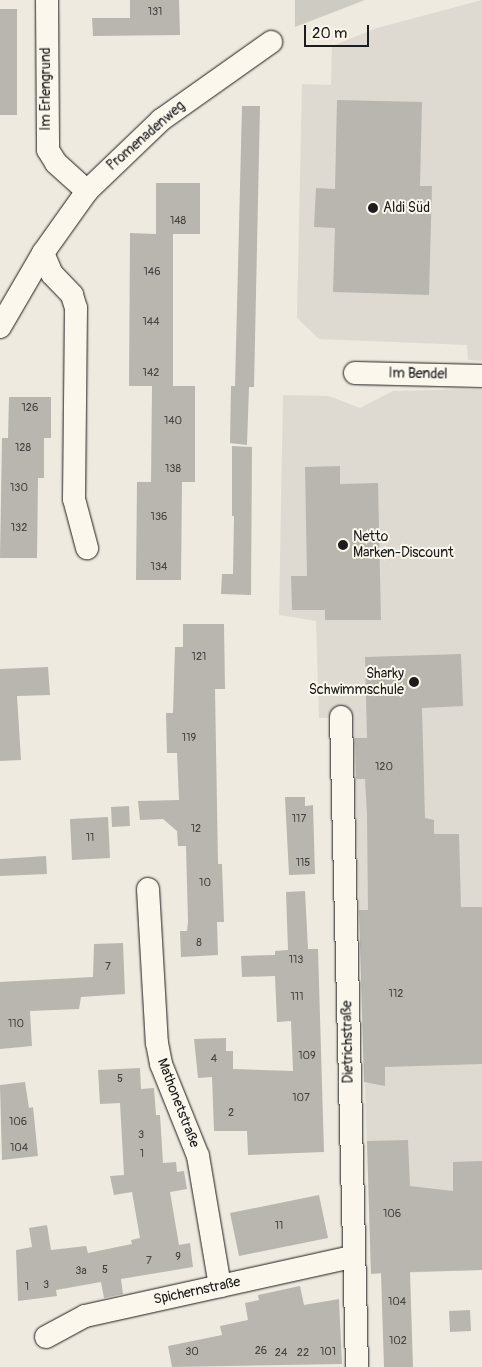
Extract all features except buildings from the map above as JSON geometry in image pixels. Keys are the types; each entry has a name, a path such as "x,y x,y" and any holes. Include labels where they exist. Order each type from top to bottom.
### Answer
{"street":[{"name":"Im Erlengrund","path":"47,0 48,150 56,163 87,191"},
{"name":"Promenadenweg","path":"0,326 43,253 87,191 161,120 271,42"},
{"path":"43,253 52,274 72,295 76,308 74,499 87,548"},
{"name":"Im Bendel","path":"355,373 482,376"},
{"name":"Dietrichstraße","path":"341,717 352,1257 357,1367"},
{"name":"Mathonetstraße","path":"148,889 159,1050 196,1149 220,1286"},
{"name":"Spichernstraße","path":"46,1338 85,1316 352,1257"}],"shaded area":[{"path":"295,0 365,0 295,27"},
{"path":"482,0 482,361 468,360 467,345 319,339 297,318 302,84 331,85 332,46 377,28"},
{"path":"482,389 482,1270 371,1274 353,717 319,718 316,621 279,615 283,395 329,396 360,408 393,391"}],"place":[{"name":"Aldi Süd","path":"373,208"},
{"name":"Netto Marken-Discount","path":"343,545"},
{"name":"Sharky Schwimmschule","path":"414,682"}]}
